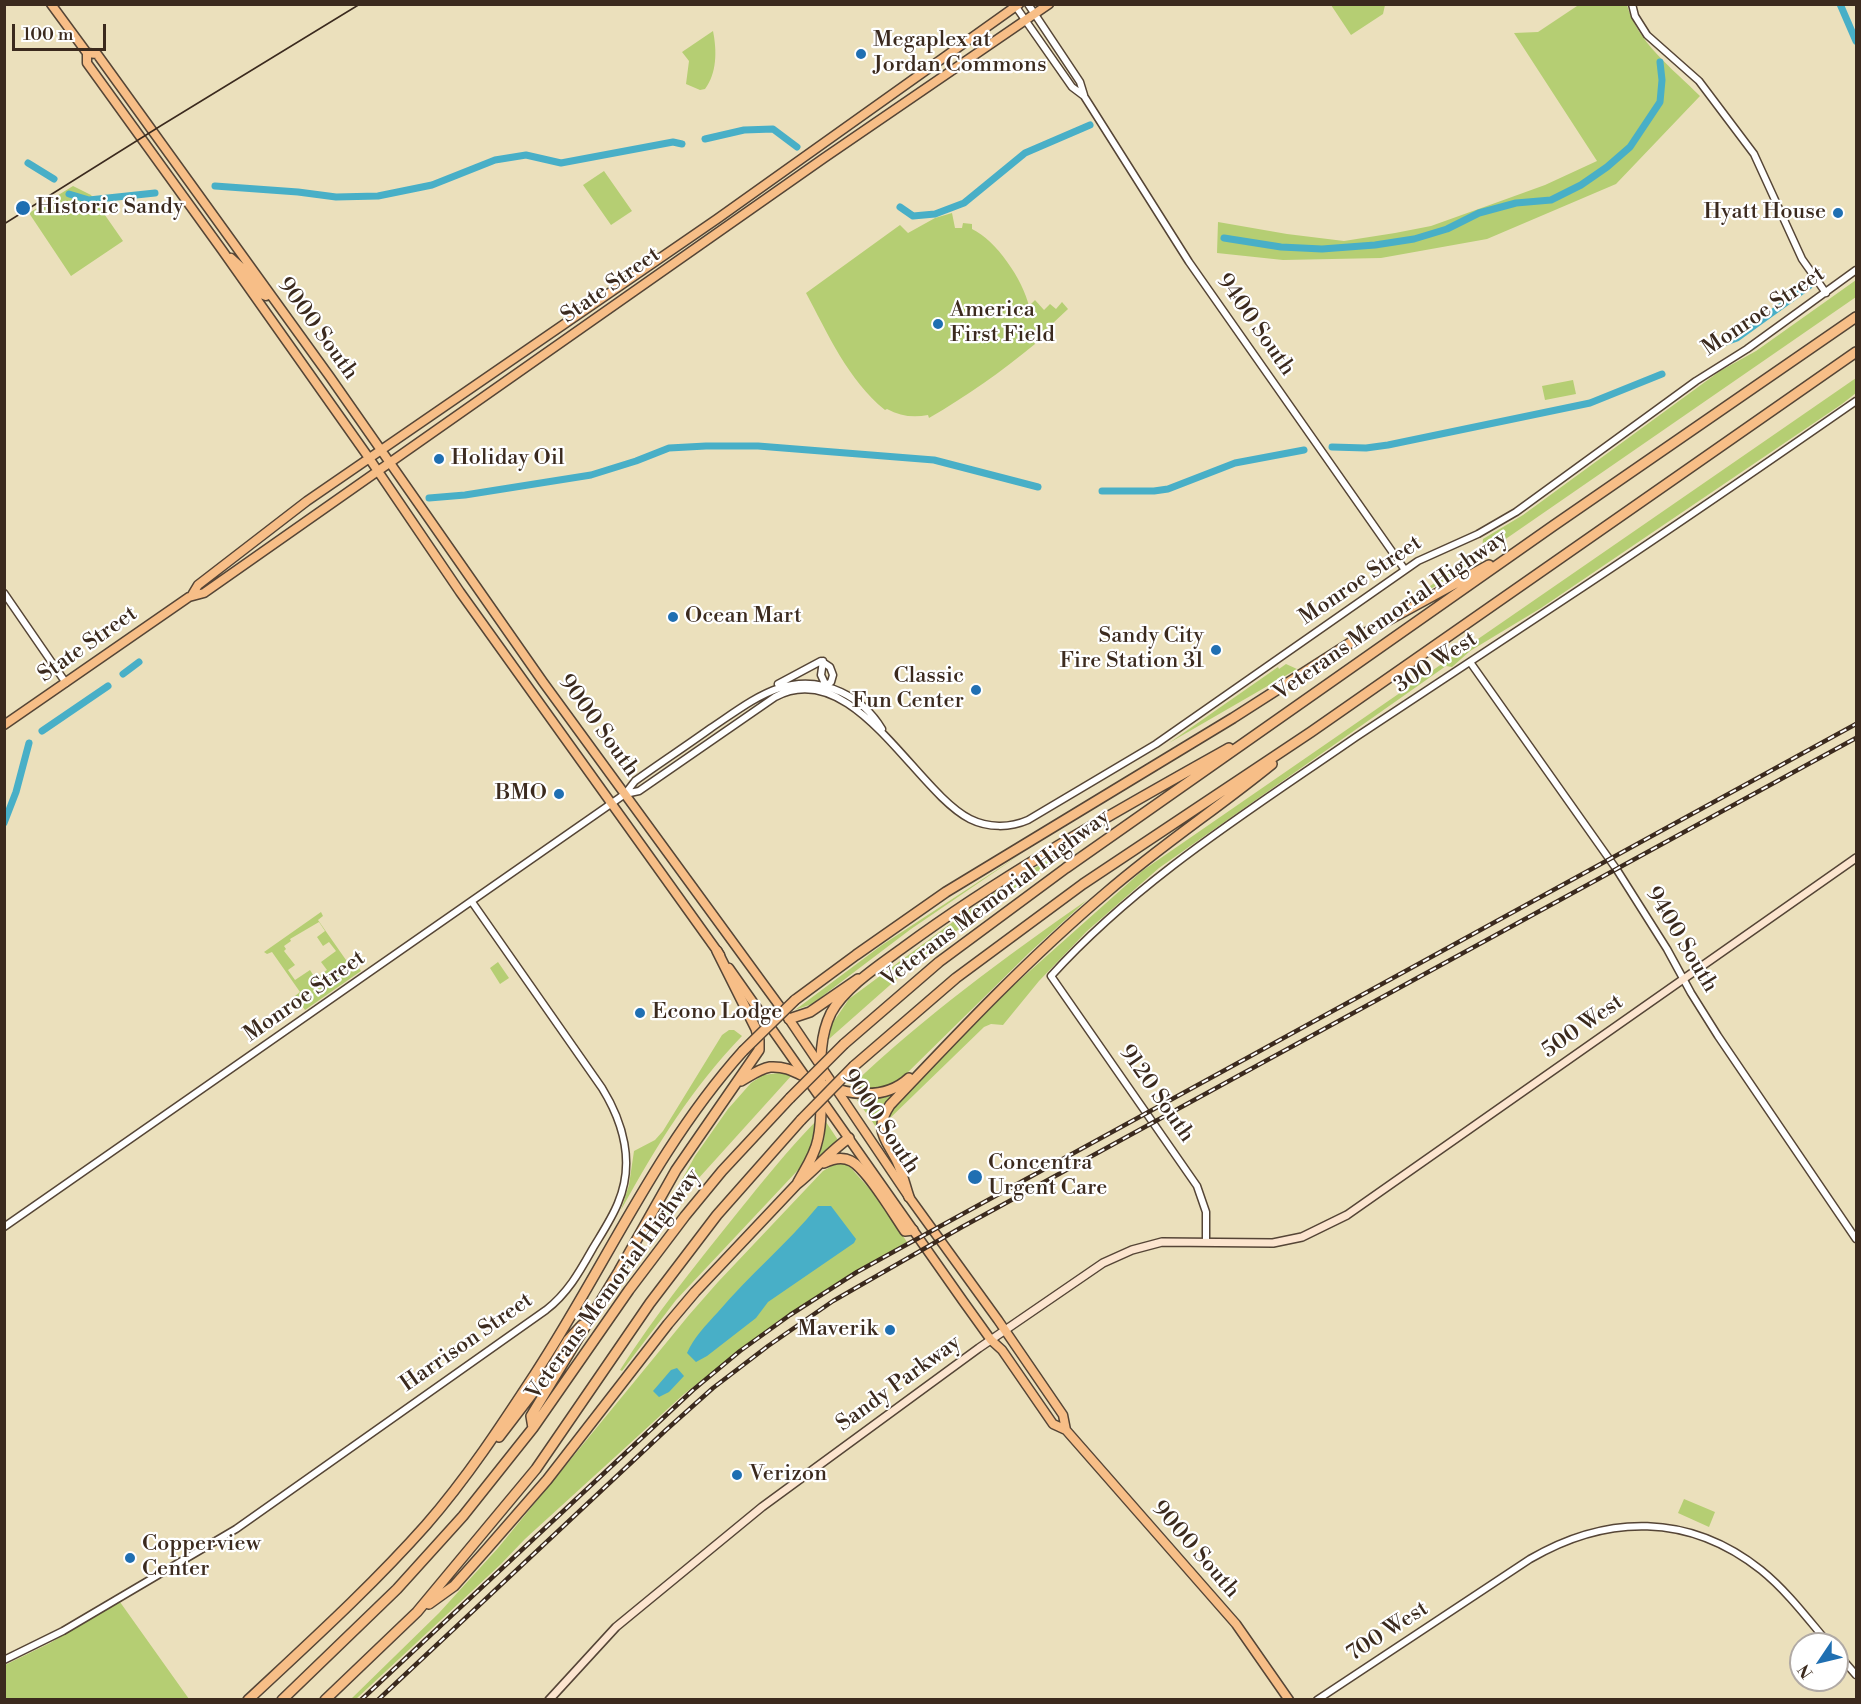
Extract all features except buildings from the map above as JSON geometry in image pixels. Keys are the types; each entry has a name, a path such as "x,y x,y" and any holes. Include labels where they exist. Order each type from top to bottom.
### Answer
{"highway":[{"name":"Veterans Memorial Highway","path":"282,1700 432,1552 533,1428 629,1290 685,1216 737,1154 844,1044 909,986 972,935 1553,526 1857,317"},
{"name":"Veterans Memorial Highway","path":"325,1700 417,1612 536,1469 650,1303 710,1224 801,1120 854,1066 956,978 1083,884 1311,732 1857,352"},
{"path":"249,1700 378,1577 465,1477 537,1372 672,1143 706,1095 743,1051 795,1000 878,939 956,886 1205,735 1372,628 1490,564 1553,526"},
{"path":"789,1018 810,1012 1003,880 1162,786 1273,724"},
{"path":"736,1084 767,1068 787,1068 836,1090 872,1094 888,1091 905,1082 1023,967 1109,890 1311,732"},
{"path":"533,1428 531,1416 598,1308 676,1170 757,1054 759,1040 756,1029 717,951"},
{"path":"797,1184 816,1147 822,1100 822,1046 827,1024 838,1002 871,971"},
{"path":"909,1197 897,1161 883,1134 882,1120 890,1105 944,1046"},
{"path":"417,1612 454,1586 486,1551 547,1480 668,1324 797,1184 822,1163 834,1148 849,1138"},
{"path":"822,1163 840,1158 851,1161 865,1174 905,1231 913,1230"},
{"path":"446,1500 460,1490 548,1373 568,1340 598,1308"}],"main road":[{"name":"9000 South","path":"51,4 87,53 87,63 222,250 369,458 460,592 991,1340 1002,1350 1053,1424 1066,1430 1236,1624 1289,1700"},
{"name":"State Street","path":"192,595 204,593 1049,4"},
{"name":"State Street","path":"4,725 192,595 198,585 307,501 717,219 1016,5"},
{"name":"9000 South","path":"87,53 97,54 165,147 537,673 789,1018 909,1197 1063,1415 1066,1430"},
{"path":"165,147 173,182"},
{"path":"222,250 242,268 261,294 266,296 270,294"},
{"name":"500 West","path":"1330,1225 1857,858"},
{"name":"Sandy Parkway","path":"549,1700 616,1627 762,1507 991,1340 1088,1273 1116,1256 1162,1242 1273,1243 1302,1236 1330,1225"}],"street":[{"name":"9400 South","path":"1028,4 1080,82 1084,96 1190,262 1405,570"},
{"path":"1632,4 1635,16 1647,35 1699,81 1754,154 1802,259 1826,293"},
{"name":"9400 South","path":"1016,5 1072,87 1084,96"},
{"name":"Monroe Street","path":"625,794 639,791 783,693 809,691 834,697 865,716 964,816 993,825 1007,826 1023,823 1156,744 1405,570 1428,556 1478,534 1516,512 1695,381 1747,349 1857,270"},
{"name":"300 West","path":"1051,976 1104,922 1169,868 1378,723 1857,401"},
{"path":"4,593 66,683"},
{"path":"823,661 821,675 826,686"},
{"path":"755,699 766,690 817,662 823,661 830,666 833,672 832,680 826,686 800,688 783,693"},
{"name":"9400 South","path":"1470,662 1611,860 1739,1068 1857,1239"},
{"name":"Monroe Street","path":"4,1227 612,804 625,794 633,783 755,699 778,688 796,683 826,686 845,694 859,704 879,724 887,737"},
{"name":"Harrison Street","path":"4,1660 71,1626 239,1528 546,1310 564,1294 579,1273 612,1216 623,1188 626,1157 620,1123 613,1105 602,1088 472,902"},
{"name":"9120 South","path":"1051,976 1197,1186 1206,1212 1206,1241"},
{"name":"700 West","path":"1317,1700 1551,1546 1600,1529 1632,1526 1664,1527 1700,1536 1736,1552 1781,1588 1819,1632"}],"green space":[{"path":"1580,4 1627,5 1647,43 1700,96 1616,184 1487,239 1381,258 1283,260 1217,253 1218,222 1344,241 1395,233 1431,226 1545,185 1597,161 1514,33 1538,32"},
{"path":"1331,5 1385,5 1383,14 1351,35"},
{"path":"713,31 714,69 705,89 700,90 686,84 689,61 682,52"},
{"path":"604,171 632,211 611,225 583,185"},
{"path":"73,186 91,195 123,241 71,276 29,213"},
{"name":"America First Field","path":"952,213 955,228 962,228 963,223 972,224 972,229 981,234 999,251 1015,273 1029,306 1035,300 1044,310 1050,304 1056,309 1062,302 1068,309 1036,339 1035,344 997,374 929,418 928,415 907,416 885,410 860,385 850,371 806,293 900,225 908,233 935,218"},
{"path":"1856,280 1856,297 1455,574 1410,600 1479,552 1482,549 1483,539 1523,515 1720,371 1756,351"},
{"path":"1856,378 1856,393 1842,404 1541,608 1470,651 1452,667 1446,666 1159,868 1087,931 1039,981 1003,1025 991,1024 984,1027 885,1123 891,1109 1013,986 1142,871"},
{"path":"1573,380 1576,394 1545,400 1542,386"},
{"path":"1286,664 1297,669 1169,743 1278,667 1279,669"},
{"path":"1077,843 948,937 829,1039 832,1024 849,999 965,913 1011,882"},
{"path":"1021,854 911,929 812,1004 795,1010 882,945"},
{"path":"1087,900 1030,952 901,1079 877,1088 851,1086 966,988"},
{"path":"321,912 323,916 318,920 346,960 352,957 361,971 305,1010 295,996 300,992 272,952 267,954 264,952","holes":["319,922 325,931 317,937 323,946 329,942 336,951 321,962 327,970 315,978 310,970 295,980 288,970 295,965 284,951 286,949 284,946 291,941 290,939"]},
{"path":"498,962 509,978 500,984 490,968"},
{"path":"729,1030 734,1030 742,1036 707,1076 676,1118 621,1210 629,1185 634,1151 655,1140 663,1131 722,1035"},
{"path":"779,1073 792,1075 688,1190 654,1233 695,1156 728,1109 751,1083 763,1075"},
{"path":"895,1093 879,1114 876,1127 857,1100 883,1098"},
{"path":"816,1121 806,1158 799,1169 676,1300 622,1371 620,1370 647,1329 692,1270 766,1177"},
{"path":"826,1122 838,1140 816,1163 824,1140"},
{"path":"837,1163 850,1167 875,1195 907,1242 830,1287 778,1321 684,1394 525,1539 356,1699 350,1700 439,1613 498,1548 718,1282 823,1171"},
{"path":"1684,1499 1715,1512 1709,1527 1678,1513"},
{"path":"120,1602 189,1699 5,1699 5,1665 50,1643"}],"water":[{"path":"818,1206 831,1206 856,1239 854,1243 768,1302 756,1318 696,1362 687,1353 701,1331"},
{"path":"677,1368 684,1376 669,1392 659,1397 653,1391 671,1370"}],"waterway":[{"path":"1840,4 1856,41"},
{"path":"1224,238 1281,247 1322,249 1375,245 1414,239 1447,229 1479,213 1516,203 1551,200 1581,185 1630,147 1660,102 1662,80 1660,62"},
{"path":"900,207 913,216 935,214 964,203 1025,153 1090,125"},
{"path":"705,139 744,130 773,129 797,147"},
{"path":"215,186 336,197 378,196 432,185 495,160 526,155 561,163 673,142 682,144"},
{"path":"28,163 54,179"},
{"path":"69,194 89,200 155,193"},
{"path":"1723,343 1737,338 1809,286"},
{"path":"1332,447 1366,448 1388,445 1590,403 1662,374"},
{"path":"429,498 465,495 591,475 669,448 706,446 758,446 934,460 1038,487"},
{"path":"1102,491 1168,489 1235,463 1304,450"},
{"path":"123,674 139,662"},
{"path":"42,731 108,686"},
{"path":"4,823 16,792 29,743"}],"tram line":[{"path":"4,224 360,4"}],"railway":[{"path":"361,1700 693,1390 740,1351 790,1315 857,1272 1856,724"},
{"path":"378,1700 713,1388 833,1301 962,1227 1856,738"}],"place":[{"name":"Megaplex at Jordan Commons","path":"861,54"},
{"name":"Historic Sandy","path":"23,208"},
{"name":"Hyatt House","path":"1838,213"},
{"name":"America First Field","path":"938,324"},
{"name":"Holiday Oil","path":"439,459"},
{"name":"Ocean Mart","path":"673,617"},
{"name":"Sandy City Fire Station 31","path":"1216,650"},
{"name":"Classic Fun Center","path":"976,690"},
{"name":"BMO","path":"559,794"},
{"name":"Econo Lodge","path":"640,1013"},
{"name":"Concentra Urgent Care","path":"975,1177"},
{"name":"Maverik","path":"890,1330"},
{"name":"Verizon","path":"737,1475"},
{"name":"Copperview Center","path":"130,1558"}]}
